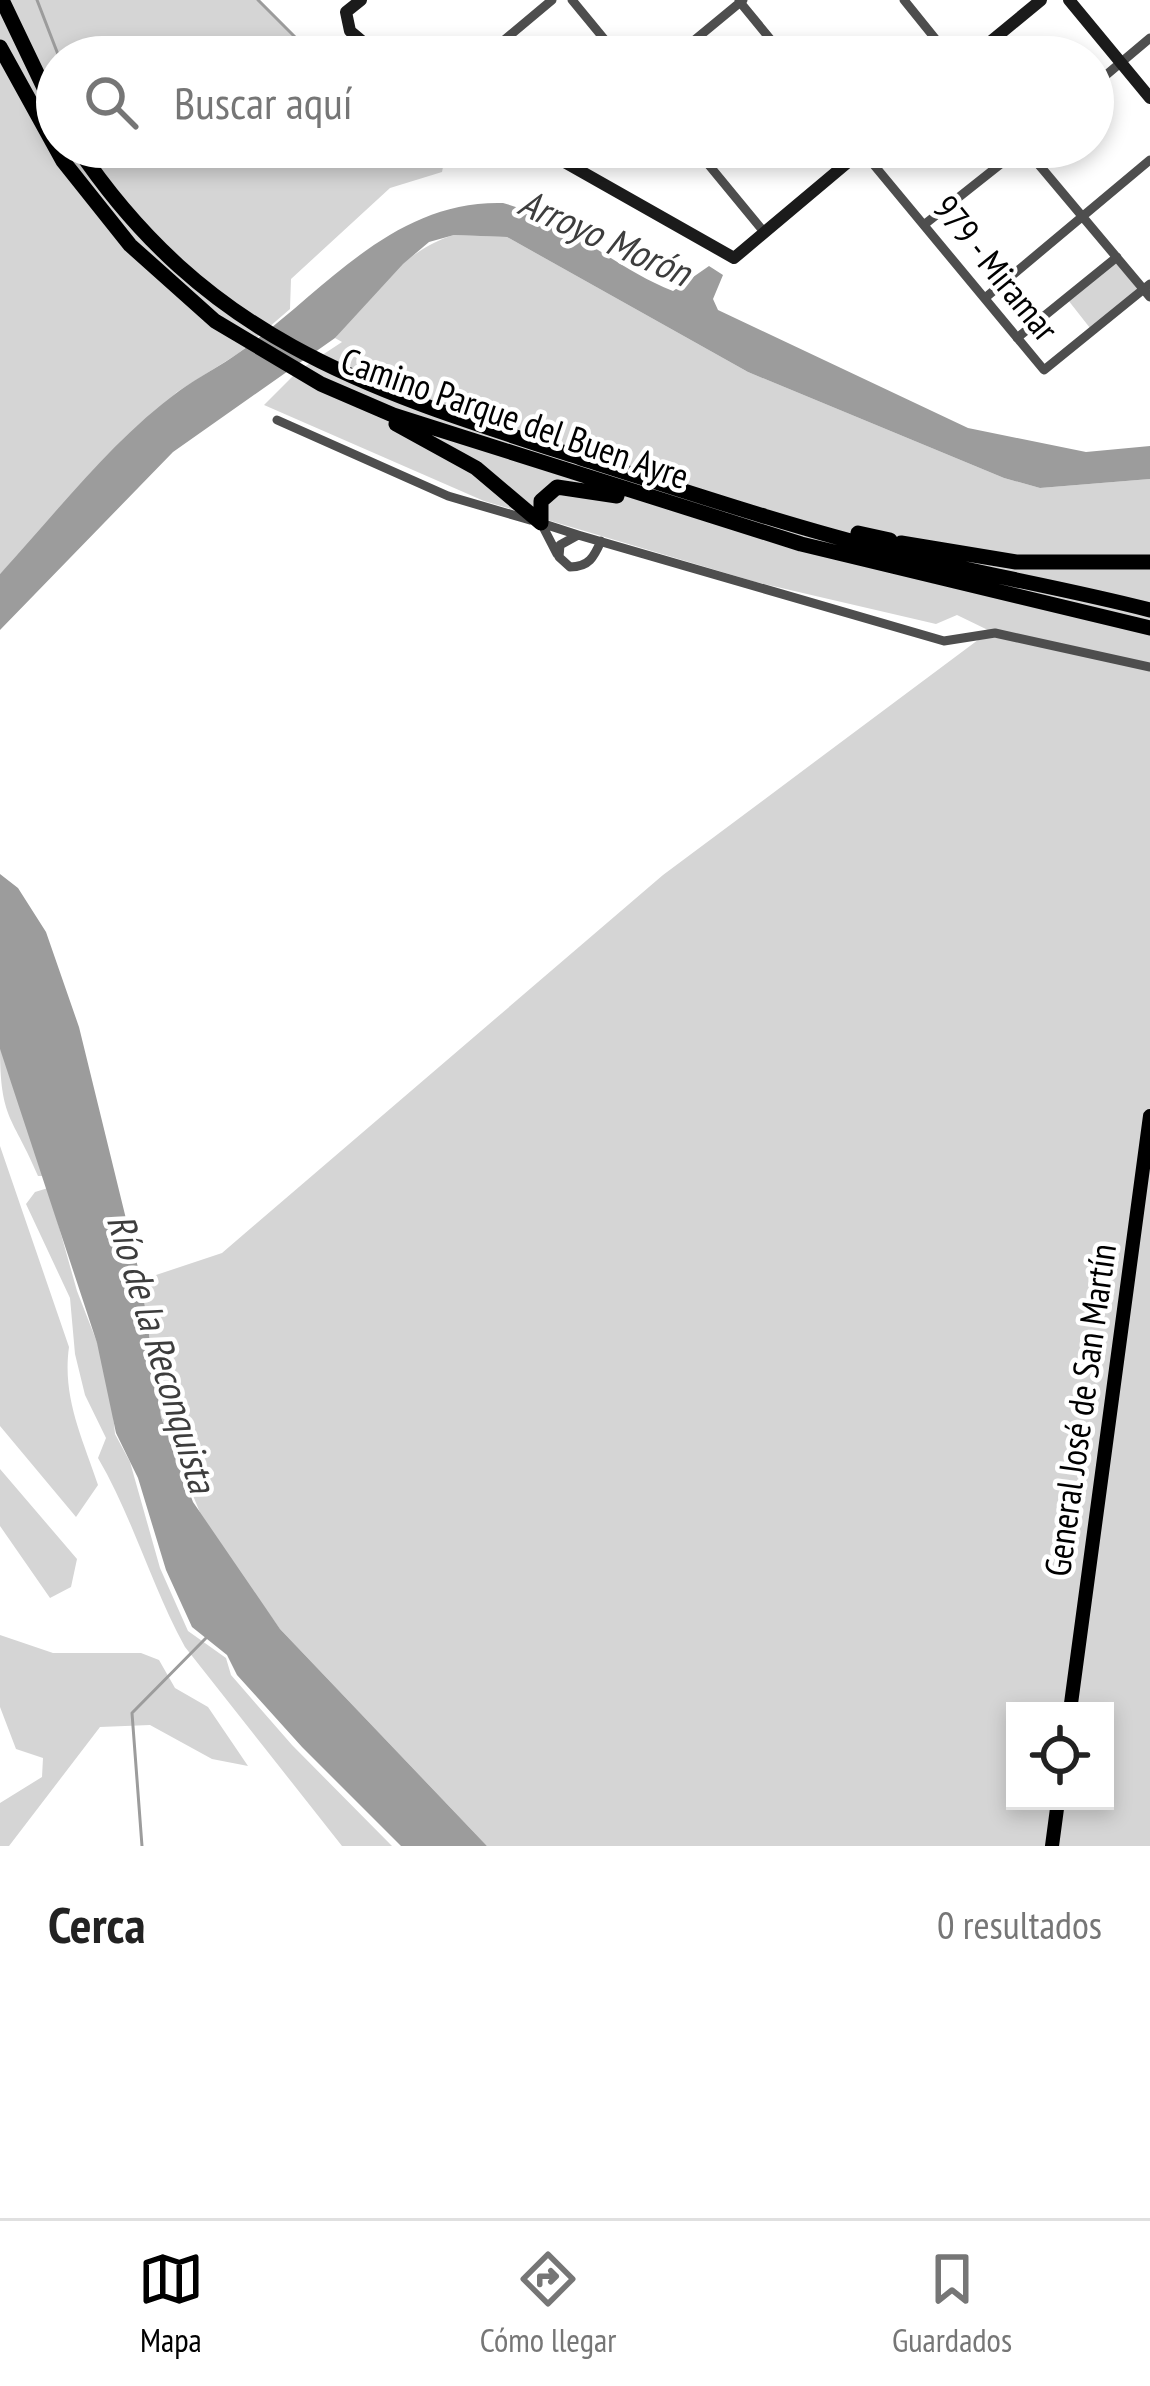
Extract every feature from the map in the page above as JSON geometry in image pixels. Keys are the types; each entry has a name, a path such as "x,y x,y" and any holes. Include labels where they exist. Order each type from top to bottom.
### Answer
{"highway":[{"path":"2,0 36,71"},
{"name":"Camino Parque del Buen Ayre","path":"0,46 36,117"},
{"name":"Camino Parque del Buen Ayre","path":"70,168 90,198 170,283 248,343 348,398 821,550 1150,628"},
{"name":"Camino Parque del Buen Ayre","path":"92,168 114,199 172,260 262,332 314,361 410,403 701,497 898,554 1150,610"},
{"path":"348,398 476,468 541,523"},
{"path":"541,523 541,501 563,486 679,507"},
{"path":"701,497 896,542 1016,562 1150,562"}],"main road":[{"name":"General José de San Martín","path":"1071,1702 1150,1116"},
{"path":"1052,1846 1057,1810"}],"street":[{"path":"356,36 343,6 361,0"},
{"path":"509,36 552,0"},
{"path":"572,0 602,36"},
{"path":"904,0 933,36"},
{"path":"997,36 1041,0"},
{"path":"1069,0 1099,36"},
{"path":"699,36 741,1 768,36"},
{"path":"1114,68 1150,38"},
{"path":"1114,54 1150,98"},
{"path":"985,298 1150,160"},
{"path":"588,168 734,258 839,168"},
{"path":"711,168 764,232"},
{"name":"979 - Miramar","path":"879,168 1045,370 1148,290"},
{"path":"925,224 996,168"},
{"path":"1041,168 1148,290"},
{"path":"1017,338 1117,257"},
{"path":"277,420 448,496 944,641 995,633 1150,667"},
{"path":"541,523 559,557 581,567 594,558 601,541"},
{"path":"559,557 560,545 578,535"}],"shaded area":[{"path":"0,0 258,0 294,36 36,36 36,168 443,168 442,172 390,188 291,279 290,309 239,353 177,392 0,574"},
{"name":"Arroyo Morón","path":"503,203 548,221 673,291 709,266 723,275 713,299 718,310 968,428 1086,452 1150,446 1150,479 1040,488 1004,478 748,372 507,237 454,235 429,242 335,338 173,452 0,630 0,574 154,411 240,352 393,233 463,206"},
{"path":"454,235 507,237 748,372 1004,478 1040,488 1150,479 1150,1846 487,1846 280,1629 205,1525 161,1417 141,1280 222,1253 663,875 990,631 957,615 936,624 756,582 484,501 264,405 298,371 342,342 335,338 374,292 419,252"},
{"path":"1116,262 1138,290 1090,328 1068,300"},
{"name":"Río de la Reconquista","path":"0,874 18,888 46,932 79,1027 141,1280 161,1417 193,1502 280,1629 487,1846 401,1846 302,1747 237,1675 227,1655 192,1627 166,1570 138,1478 116,1433 97,1343 0,1049"},
{"path":"0,1048 47,1176 38,1176 10,1117 2,1090"},
{"path":"0,1146 69,1347 71,1400 98,1485 76,1517 0,1426"},
{"path":"48,1188 77,1291 109,1373 115,1434 130,1462 160,1568 188,1631 226,1658 231,1675 292,1745 392,1846 342,1846 185,1647 98,1458 106,1438 85,1395 75,1354 70,1298 26,1204 35,1192"},
{"path":"0,1469 77,1559 71,1587 50,1598 0,1526"},
{"path":"0,1635 53,1653 141,1653 159,1660 175,1688 208,1707 248,1766 212,1759 150,1725 100,1727 9,1846 0,1846 0,1803 42,1777 43,1758 16,1749 0,1707"}],"waterway":[{"path":"37,0 51,36"},
{"path":"258,0 294,36"},
{"path":"142,1846 132,1713 207,1637"}]}
